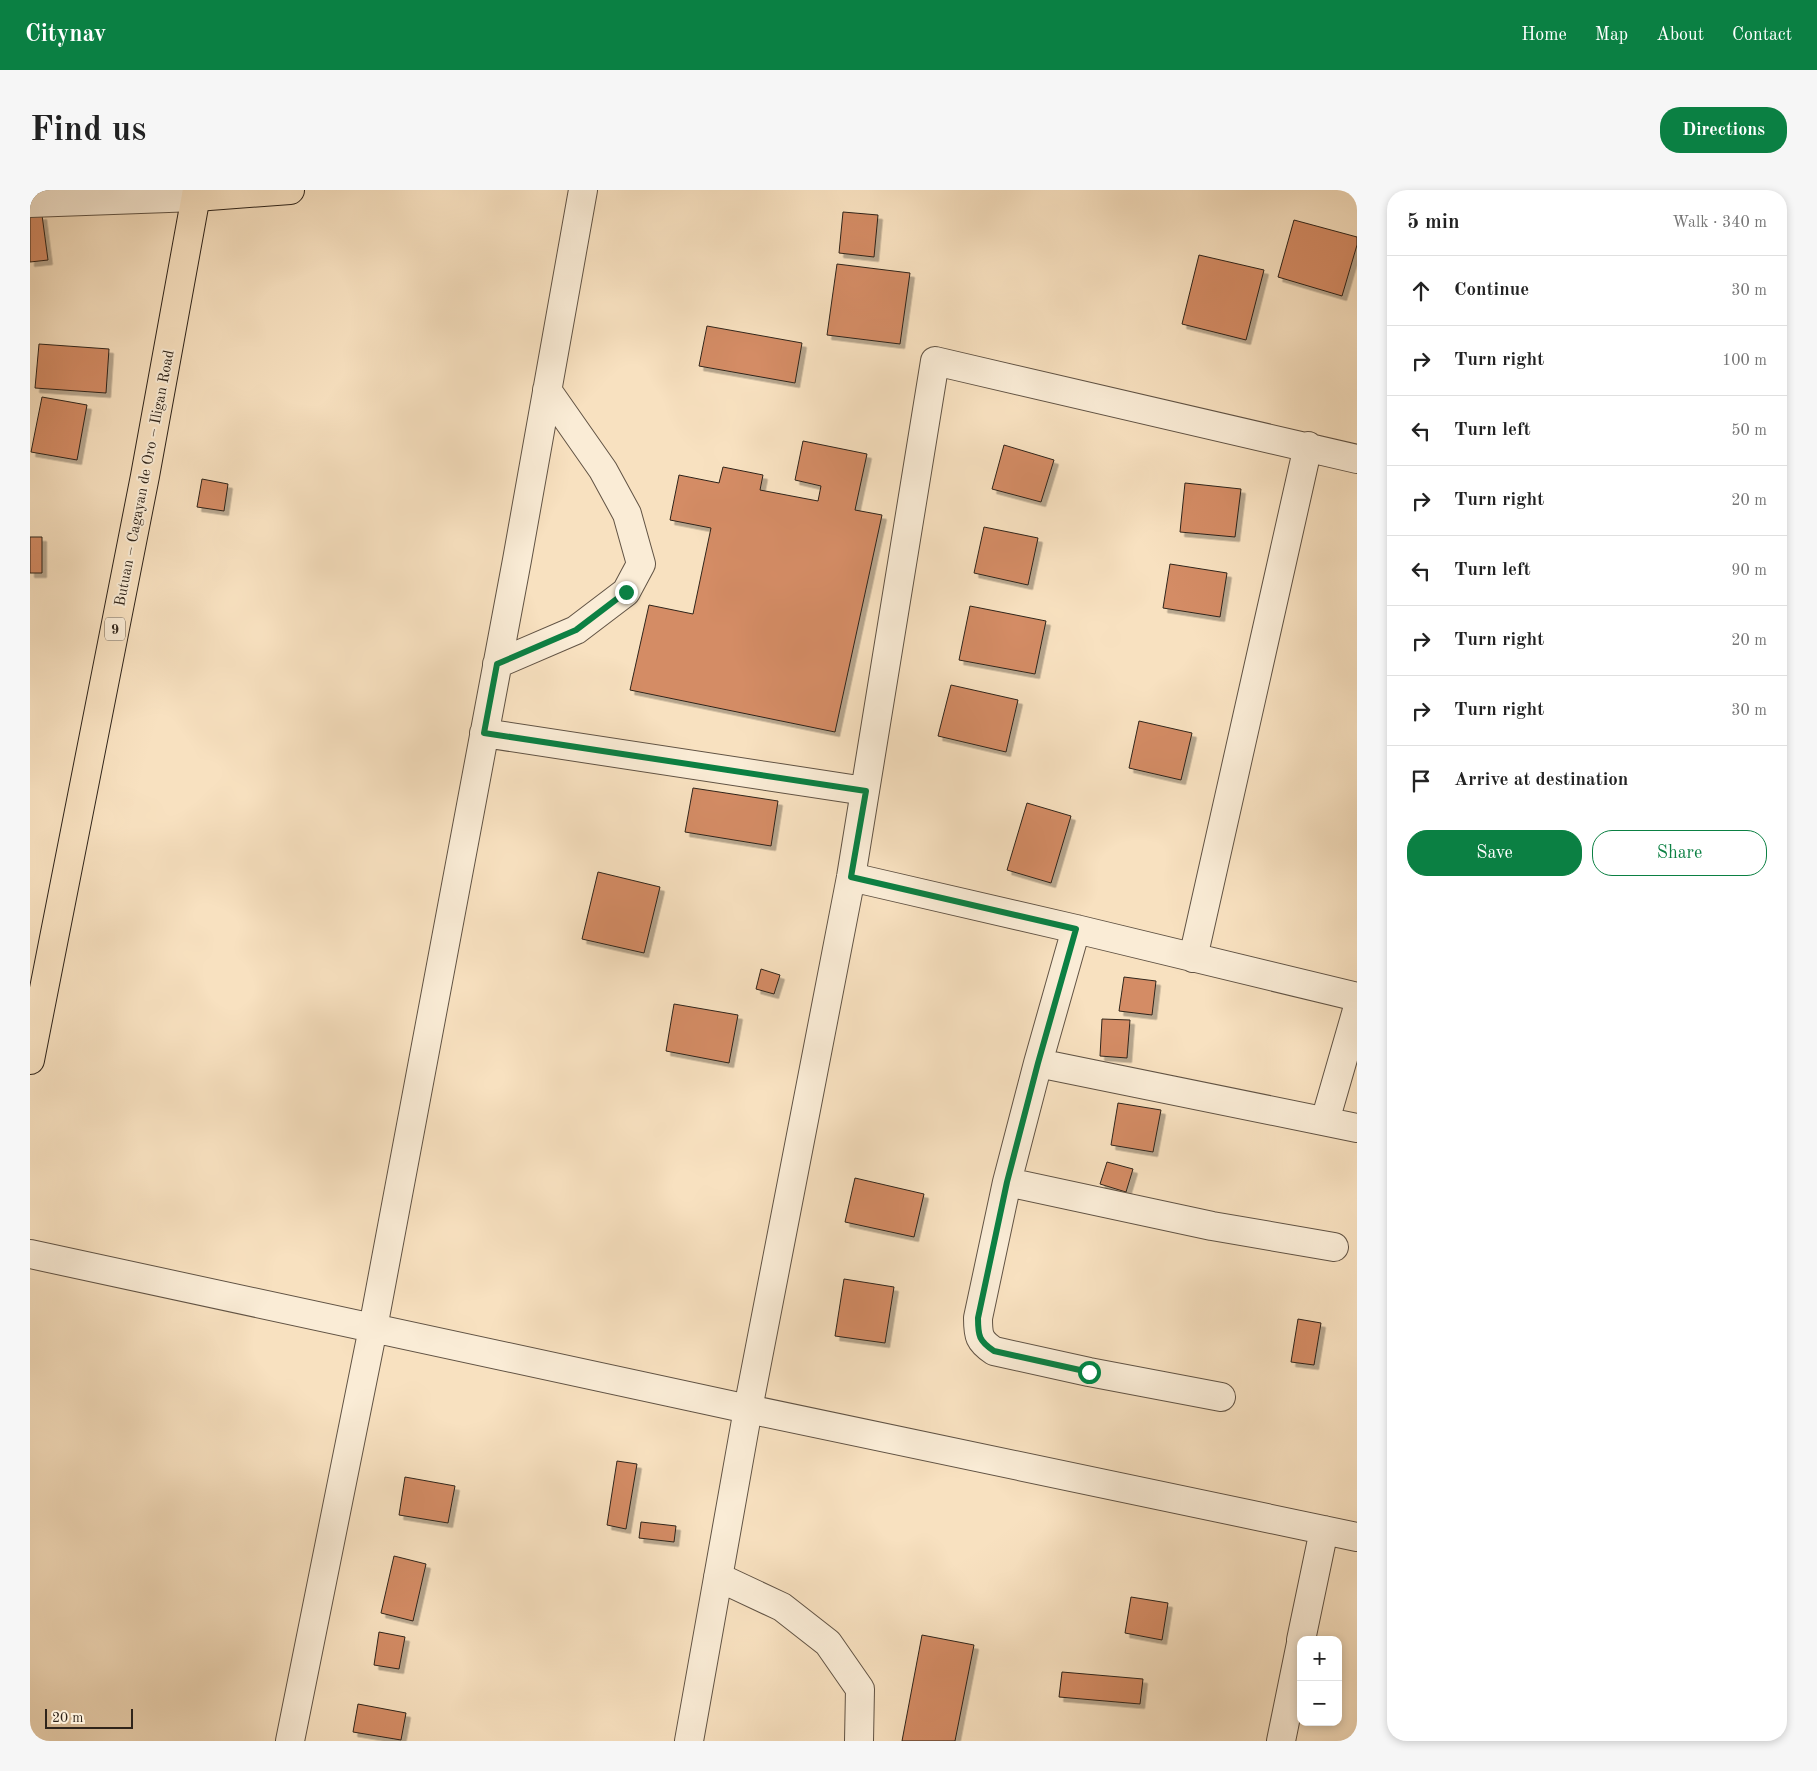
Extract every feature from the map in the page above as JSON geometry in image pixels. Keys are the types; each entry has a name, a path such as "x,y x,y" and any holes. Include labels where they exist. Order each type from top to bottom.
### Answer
{"main road":[{"path":"196,193 290,190"},
{"name":"Butuan – Cagayan de Oro – Iligan Road","path":"30,1060 145,476 196,193"}],"street":[{"path":"290,1741 373,1328 583,190"},
{"path":"30,203 196,193"},
{"path":"689,1741 748,1409 851,877 935,361 1308,446 1357,459"},
{"path":"497,664 576,630 626,592 641,564 627,514 602,470 547,390"},
{"path":"1192,958 1308,446"},
{"path":"484,733 866,791"},
{"path":"851,877 1357,997"},
{"path":"1076,929 1007,1182 978,1318 978,1334 983,1344 994,1351 1089,1372 1222,1397"},
{"path":"1325,1121 1357,1010"},
{"path":"1038,1063 1357,1128"},
{"path":"1007,1182 1212,1226 1334,1247"},
{"path":"30,1254 748,1409 1357,1537"},
{"path":"1302,1636 1324,1530"},
{"path":"718,1577 782,1608 828,1643 860,1689 858,1741"},
{"path":"1281,1741 1297,1661"}],"building":[{"path":"843,212 878,215 874,257 839,253"},
{"path":"42,215 48,260 30,262 30,217"},
{"path":"1294,220 1357,237 1357,245 1342,296 1278,277"},
{"path":"1199,255 1264,270 1246,340 1182,324"},
{"path":"837,264 910,273 900,344 827,335"},
{"path":"707,326 802,343 795,383 699,366"},
{"path":"39,344 109,349 106,393 35,388"},
{"path":"42,397 87,405 77,460 31,452"},
{"path":"803,441 867,454 855,510 882,515 835,732 630,690 649,605 693,614 711,528 670,520 679,475 719,483 723,467 763,475 760,490 818,501 821,486 795,480"},
{"path":"1004,445 1054,460 1041,502 992,489"},
{"path":"202,479 228,484 224,511 197,507"},
{"path":"1185,483 1241,489 1235,537 1180,532"},
{"path":"984,527 1038,538 1028,585 974,573"},
{"path":"30,537 42,537 42,573 30,573"},
{"path":"1170,564 1227,573 1220,617 1163,608"},
{"path":"970,606 1046,621 1035,674 959,660"},
{"path":"951,685 1018,700 1006,752 938,736"},
{"path":"1139,721 1192,733 1181,780 1129,768"},
{"path":"693,788 778,801 771,846 685,832"},
{"path":"1027,803 1071,816 1051,883 1007,870"},
{"path":"598,872 660,887 644,953 582,939"},
{"path":"761,969 780,975 774,994 756,989"},
{"path":"1124,977 1156,981 1152,1015 1119,1011"},
{"path":"674,1004 738,1015 729,1063 666,1051"},
{"path":"1102,1019 1130,1020 1127,1058 1100,1056"},
{"path":"1118,1103 1161,1110 1153,1152 1111,1145"},
{"path":"1107,1162 1133,1169 1126,1192 1100,1184"},
{"path":"855,1178 924,1194 914,1237 845,1222"},
{"path":"844,1279 894,1287 885,1343 835,1336"},
{"path":"1298,1319 1321,1323 1314,1365 1291,1362"},
{"path":"617,1461 637,1464 626,1529 607,1525"},
{"path":"405,1477 455,1486 448,1523 399,1515"},
{"path":"641,1522 676,1526 674,1542 639,1538"},
{"path":"394,1556 426,1564 413,1621 381,1613"},
{"path":"1131,1597 1168,1603 1162,1640 1125,1633"},
{"path":"379,1632 405,1637 399,1669 374,1665"},
{"path":"922,1635 974,1645 955,1741 902,1741"},
{"path":"1062,1672 1143,1679 1140,1704 1059,1697"},
{"path":"358,1704 406,1713 401,1740 353,1732"}],"route":[{"path":"626,592 576,630 497,664 484,733 866,791 851,877 1076,929 1007,1182 978,1318 978,1334 983,1344 994,1351 1089,1372"}]}
